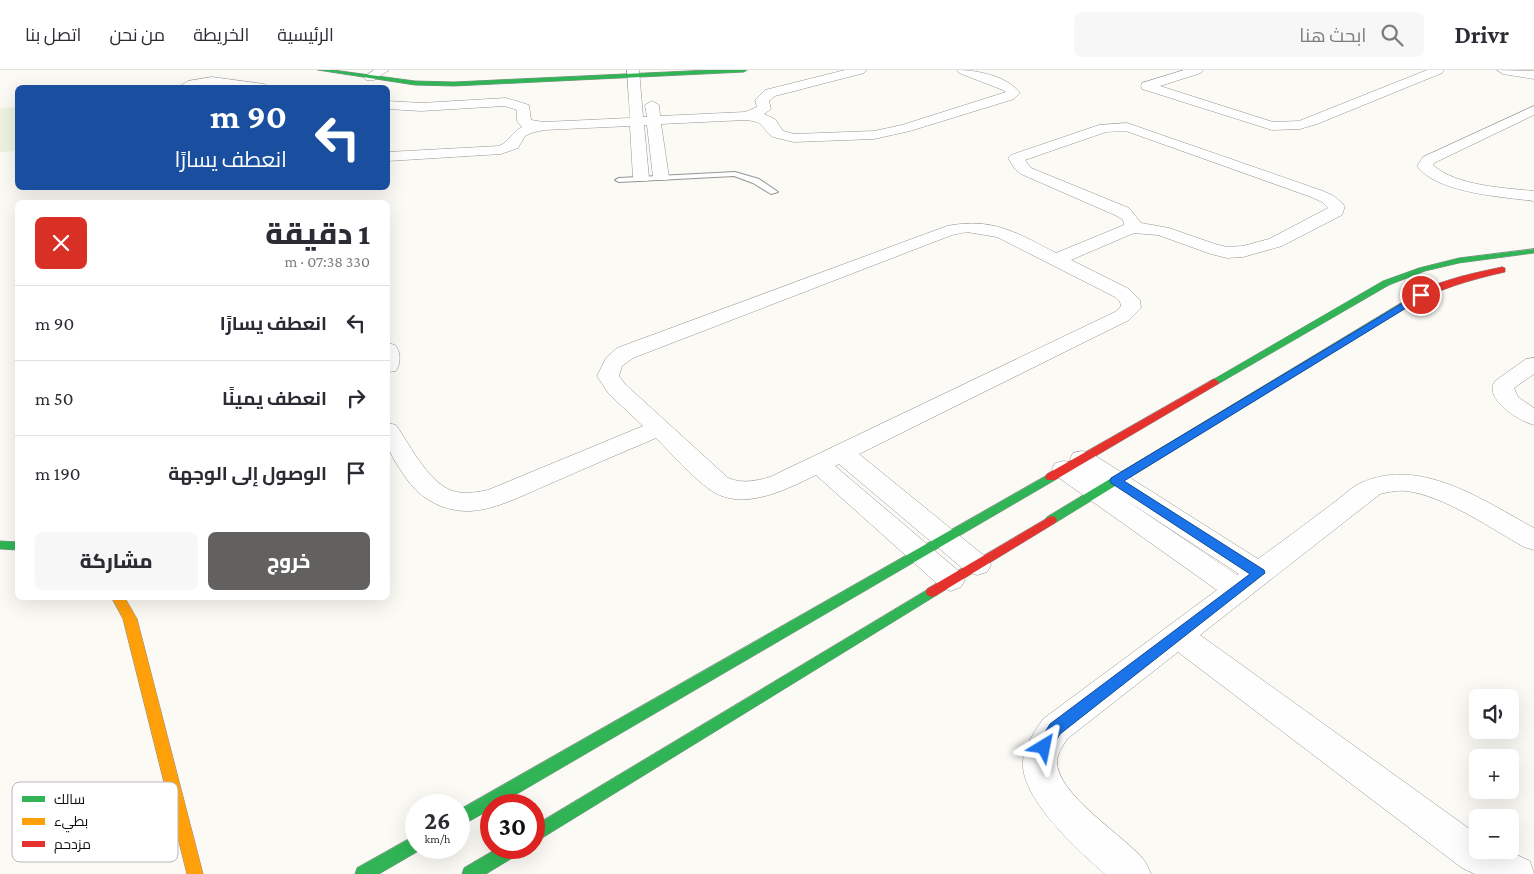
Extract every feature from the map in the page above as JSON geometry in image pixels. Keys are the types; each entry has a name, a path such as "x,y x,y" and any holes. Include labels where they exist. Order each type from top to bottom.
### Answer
{"street":[{"path":"321,70 373,72 415,83 454,84 630,72 649,81 744,70"},
{"path":"745,116 764,109 762,100 770,93 860,70"},
{"path":"390,158 501,150 511,147 516,142 519,134 526,130 544,126 654,120 745,116 758,117 770,122 774,131 785,137 809,138 874,135 905,128 1009,96 1013,93 1008,87 963,70"},
{"path":"1197,70 1147,86 1258,123 1287,127 1312,121 1438,70"},
{"path":"1503,70 1534,75"},
{"path":"630,72 637,121 641,178"},
{"path":"190,85 197,82 214,80 245,85"},
{"path":"649,81 661,177"},
{"path":"390,105 421,107 506,102 524,108 524,121 527,124 544,126"},
{"path":"1530,115 1428,160 1425,166 1428,170 1439,176 1471,187 1534,196"},
{"path":"1055,260 1131,228 1156,228 1224,253 1252,252 1336,211 1337,206 1317,194 1127,127 1104,128 1016,158 1020,166 1026,170 1130,216 1131,228"},
{"path":"967,227 990,229 1002,233 1055,260 1122,294 1130,300 1131,308 1122,316 842,453 779,483 755,490 733,490 719,484 617,389 608,376 610,367 615,360 625,353 947,231 967,227"},
{"path":"470,813 1386,283 1411,271 1446,261 1534,251"},
{"path":"545,828 1435,287 1467,277 1514,269"},
{"path":"1534,364 1503,386 1503,392 1510,402 1534,418"},
{"path":"390,433 428,490 446,500 460,503 475,503 500,496 659,428"},
{"path":"842,453 977,564"},
{"path":"818,464 951,580"},
{"path":"1073,464 1248,582"},
{"path":"1132,874 1058,804 1044,784 1040,763 1044,747 1055,729 1371,488 1404,482 1422,485 1443,493 1534,540"},
{"path":"0,546 15,546"},
{"path":"120,600 130,619 172,782"},
{"path":"1178,635 1475,855 1517,874"},
{"path":"178,807 195,874"},
{"path":"363,874 405,849"},
{"path":"470,874 495,859"}],"lane":[{"path":"619,180 735,174 756,180 774,192"}],"green space":[{"path":"15,107 15,151 0,152 0,108"}],"traffic: fast":[{"path":"321,70 415,83 454,84 744,70"},
{"path":"1214,382 1386,283 1440,264 1496,254 1534,251"},
{"path":"1051,520 1403,305"},
{"path":"470,813 1051,477"},
{"path":"0,545 15,546"},
{"path":"545,828 932,592"},
{"path":"363,874 405,849"},
{"path":"470,874 495,859"}],"traffic: slow":[{"path":"120,600 130,619 172,782"},
{"path":"178,807 195,874"}],"traffic: jam":[{"path":"1403,305 1427,292 1451,283 1502,270"},
{"path":"1051,477 1214,382"},
{"path":"932,592 1051,520"}],"route":[{"path":"1044,747 1055,729 1259,573 1115,481 1421,295"}]}
